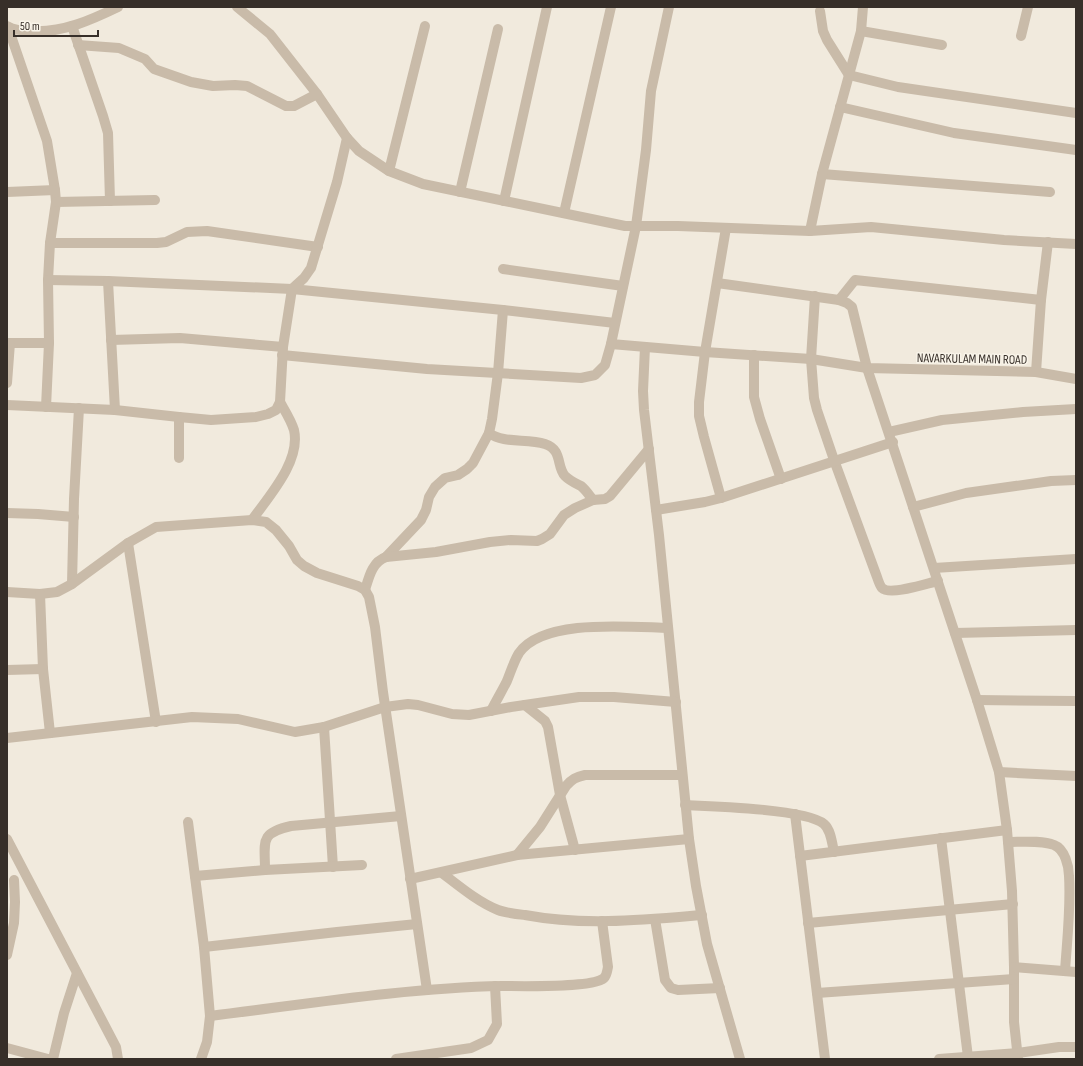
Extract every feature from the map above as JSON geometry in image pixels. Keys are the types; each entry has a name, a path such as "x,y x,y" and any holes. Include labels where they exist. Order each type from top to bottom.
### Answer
{"street":[{"path":"8,27 41,32 54,30 72,26 97,17 118,7"},
{"path":"237,7 270,34 317,94 347,138 359,151 389,170 423,184 626,226 810,231 871,227 1004,240 1076,244"},
{"path":"504,201 547,7"},
{"path":"564,213 611,7"},
{"path":"111,340 180,338 427,369 581,378 595,375 605,365 636,226 646,150 651,91 669,7"},
{"path":"810,231 822,174 861,31 863,7"},
{"path":"1021,36 1028,7"},
{"path":"820,11 827,40 849,75 898,87 1076,113"},
{"path":"72,26 104,116 108,133 110,201"},
{"path":"389,170 426,26"},
{"path":"8,27 47,141 56,202 50,243 48,280 49,343 46,407"},
{"path":"460,192 498,29"},
{"path":"861,31 942,45"},
{"path":"78,45 119,48 145,59 154,68 191,82 213,86 247,86 286,106 294,106 317,94"},
{"path":"840,108 954,133 1076,150"},
{"path":"7,406 115,410 180,418 211,420 256,418 276,410 280,402 283,351 292,289 304,278 311,268 337,182 347,138"},
{"path":"822,174 1050,192"},
{"path":"7,192 54,190"},
{"path":"56,202 155,200"},
{"path":"721,498 700,416 699,402 705,352 726,228"},
{"path":"50,243 157,243 166,242 188,232 207,231 318,247"},
{"path":"1036,372 1041,300 1048,242"},
{"path":"503,269 623,286"},
{"path":"48,280 108,281 292,289 504,310 615,323"},
{"path":"839,300 854,280 1041,300"},
{"path":"108,281 115,410"},
{"path":"717,283 839,300 852,307 867,368 934,568 999,772 1008,842 1012,904 1014,1022 1018,1056"},
{"path":"815,296 811,359 812,384 817,410 882,588 888,591 938,581"},
{"path":"386,557 421,520 426,510 429,497 435,487 445,478 458,475 468,469 473,463 489,433 498,373 504,310"},
{"path":"7,383 8,342 49,343"},
{"name":"NAVARKULAM MAIN ROAD","path":"610,344 811,359 867,368 1036,372 1076,379"},
{"path":"645,347 643,391 689,840 707,944 740,1059"},
{"path":"754,355 754,397 781,479"},
{"path":"252,520 287,469 294,448 294,429 280,402"},
{"path":"72,584 79,408"},
{"path":"889,432 942,420 1024,412 1076,409"},
{"path":"179,458 180,418"},
{"path":"489,433 495,438 541,443 552,447 560,460 565,476 588,492 593,500"},
{"path":"656,510 721,498 892,442"},
{"path":"365,590 369,576 375,565 380,559 386,557 436,552 490,542 511,540 537,541 542,539 550,534 564,515 574,508 593,500 610,496 649,449"},
{"path":"913,506 966,493 1076,480"},
{"path":"7,514 38,514 74,517"},
{"path":"7,592 40,594 57,592 72,584 128,543 156,527 252,520 266,522 276,530 289,546 297,560 304,566 317,573 358,586 365,590 369,597 374,620 385,707 427,990"},
{"path":"128,543 156,722"},
{"path":"934,568 1076,559"},
{"path":"40,594 43,669 50,733"},
{"path":"491,711 520,652 529,642 541,636 582,627 668,628"},
{"path":"955,633 1076,630"},
{"path":"7,670 43,669"},
{"path":"7,738 192,717 238,720 295,732 324,727 385,707 408,704 418,705 452,714 469,715 525,705 594,696 676,702"},
{"path":"977,700 1076,702"},
{"path":"525,705 545,721 548,727 560,795 575,850"},
{"path":"324,727 333,867"},
{"path":"999,772 1076,776"},
{"path":"517,855 540,826 571,780 576,777 586,775 682,775"},
{"path":"685,805 724,806 795,814 817,819 828,828 834,852"},
{"path":"795,814 825,1059"},
{"path":"265,870 266,839 271,833 277,830 291,826 401,816"},
{"path":"188,822 204,947 210,1016 207,1042 201,1059"},
{"path":"800,856 1007,830"},
{"path":"941,838 968,1057"},
{"path":"7,839 116,1047 118,1059"},
{"path":"410,879 517,855 689,840"},
{"path":"1008,842 1045,843 1054,845 1060,848 1064,855 1069,876 1065,971"},
{"path":"195,876 265,870 362,865"},
{"path":"442,873 476,898 498,910 545,919 578,922 602,922 702,915"},
{"path":"7,955 14,923 15,902 10,880 29,880"},
{"path":"808,923 1012,904"},
{"path":"655,919 667,985 678,990 720,988"},
{"path":"210,1016 427,990 495,986 580,985 596,983 604,978 608,967 602,922"},
{"path":"204,947 417,924"},
{"path":"1014,967 1076,972"},
{"path":"53,1059 64,1013 77,973"},
{"path":"817,993 1014,979"},
{"path":"396,1059 471,1048 488,1040 497,1024 495,986"},
{"path":"938,1059 1018,1056 1059,1047 1076,1047"},
{"path":"7,1048 48,1059"}]}
